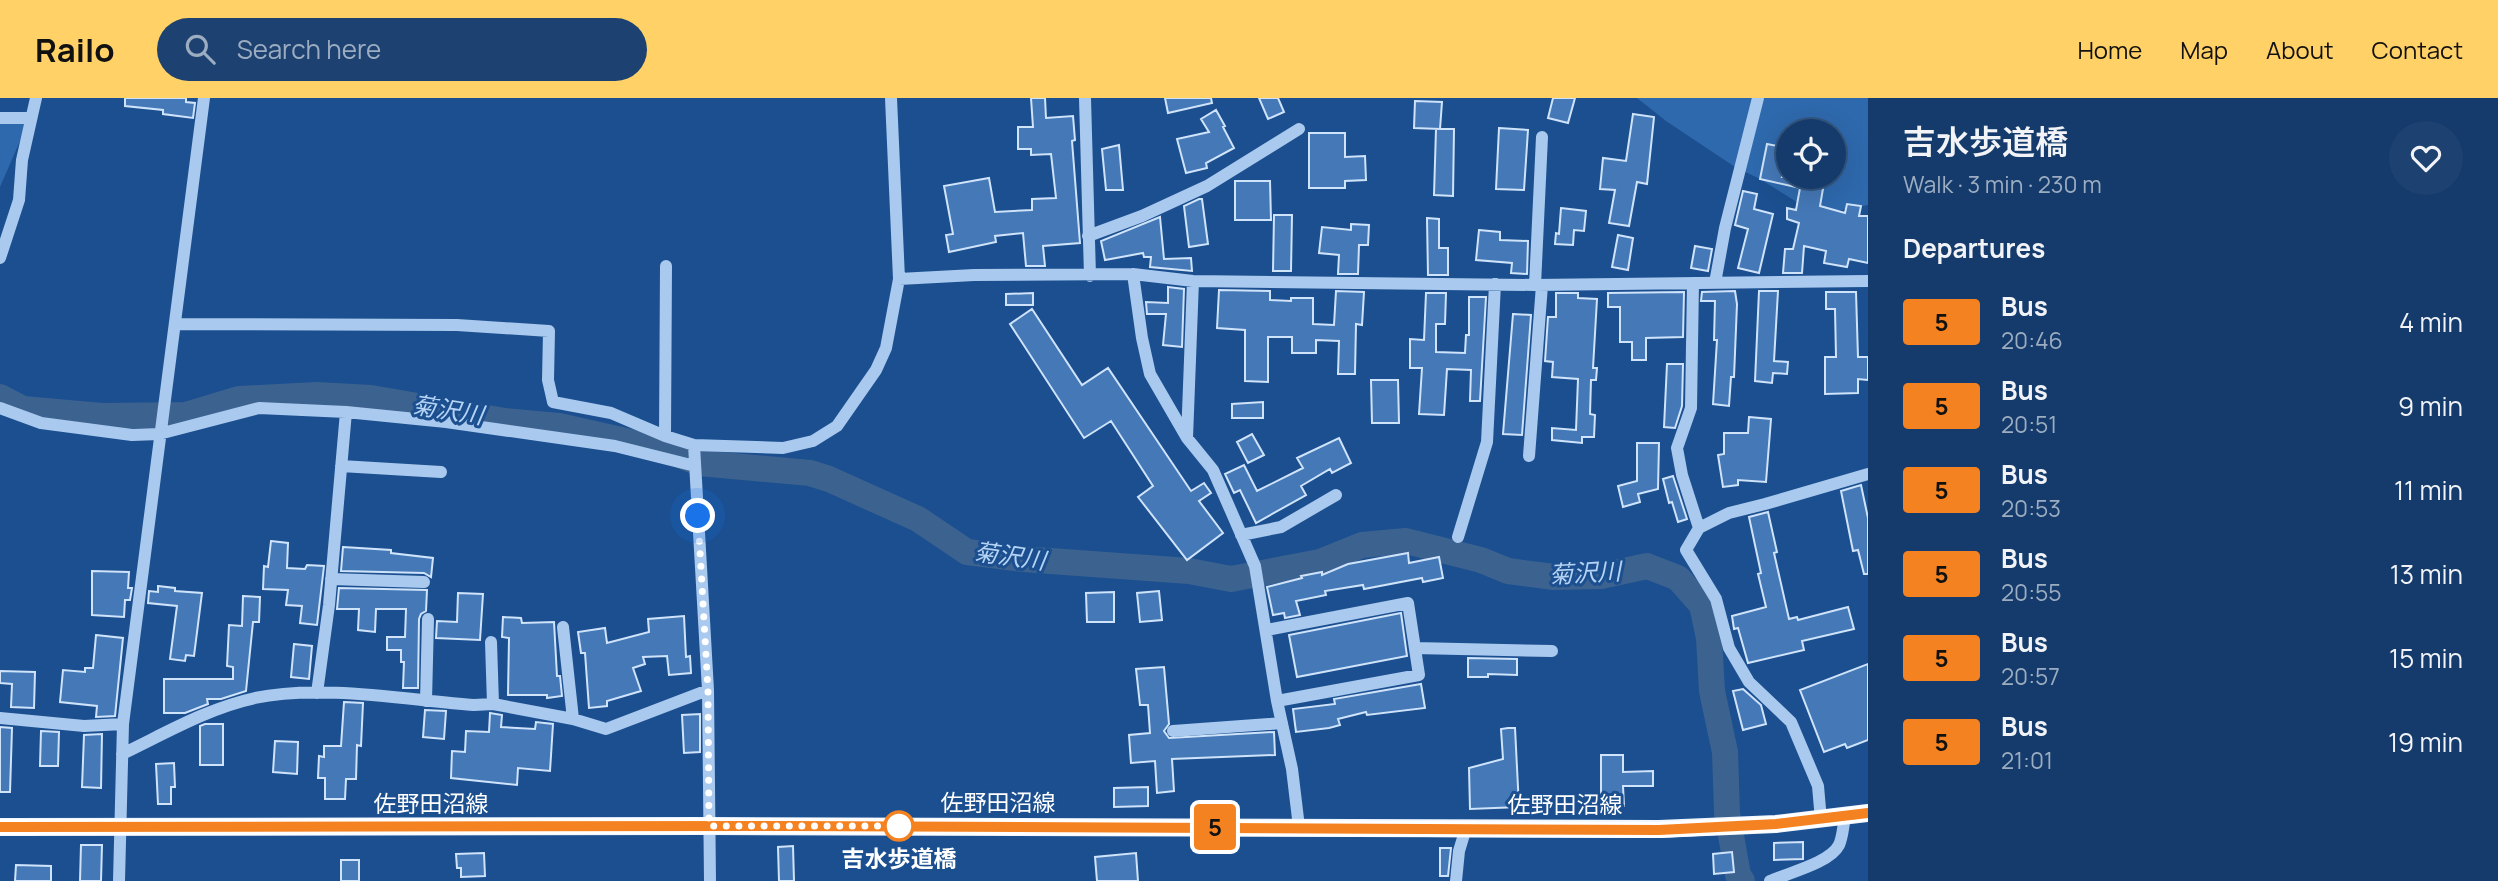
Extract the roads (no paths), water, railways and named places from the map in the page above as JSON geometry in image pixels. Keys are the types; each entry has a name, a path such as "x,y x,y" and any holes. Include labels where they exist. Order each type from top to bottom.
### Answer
{"main road":[{"name":"佐野田沼線","path":"0,827 1298,827 1659,830 1742,827 1868,813"}],"street":[{"path":"0,258 19,200 22,160 36,98"},
{"path":"119,881 123,724 204,98"},
{"path":"176,324 457,325 549,331 548,380 553,402 611,413 694,445 783,448 813,440 836,426 876,370 886,348 899,279 891,98"},
{"path":"1085,98 1090,276"},
{"path":"1715,283 1725,228 1758,98"},
{"path":"0,118 30,118"},
{"path":"1088,236 1142,216 1207,186 1299,129"},
{"path":"1529,456 1539,285 1542,136"},
{"path":"665,436 666,266"},
{"path":"899,279 974,275 1133,274 1193,281 1539,285 1868,281"},
{"path":"1133,274 1150,374 1188,438 1213,470 1255,566 1292,769 1298,827"},
{"path":"1188,438 1193,281"},
{"path":"1693,283 1691,408 1677,448 1682,475 1699,528"},
{"path":"1458,537 1487,442 1495,284"},
{"path":"0,408 41,423 132,435 159,434 260,408 345,412 446,422 615,446 695,466"},
{"path":"317,692 331,579 345,412"},
{"path":"694,445 708,690 710,881"},
{"path":"341,466 442,472"},
{"path":"1821,820 1818,786 1791,722 1749,682 1729,648 1716,599 1686,550 1699,528 1729,513 1868,474"},
{"path":"1241,535 1281,527 1336,495"},
{"path":"331,579 424,582"},
{"path":"1267,630 1408,603 1416,649 1419,675 1278,701"},
{"path":"426,701 428,619"},
{"path":"563,627 573,719"},
{"path":"491,642 493,704"},
{"path":"1416,649 1552,651"},
{"path":"122,754 221,708 256,698 317,692 493,704 573,719 606,729 708,690"},
{"path":"0,718 83,726 123,724"},
{"path":"1173,731 1282,723"},
{"path":"1770,881 1823,860 1833,853 1842,836 1845,817"},
{"path":"1456,881 1459,851 1466,828"}],"waterway":[{"name":"菊沢川","path":"0,397 23,409 102,416 186,415 239,399 317,395 371,398 505,421 559,426 670,451 699,463 810,473 918,519 967,552 1023,559 1189,571 1231,579 1320,562 1362,545 1406,541 1481,560 1508,571 1554,577 1601,576 1647,566 1678,578 1702,605 1709,638 1712,691 1725,752 1727,813 1738,875 1742,881"}],"place":[{"name":"吉水歩道橋","path":"899,826"}]}
